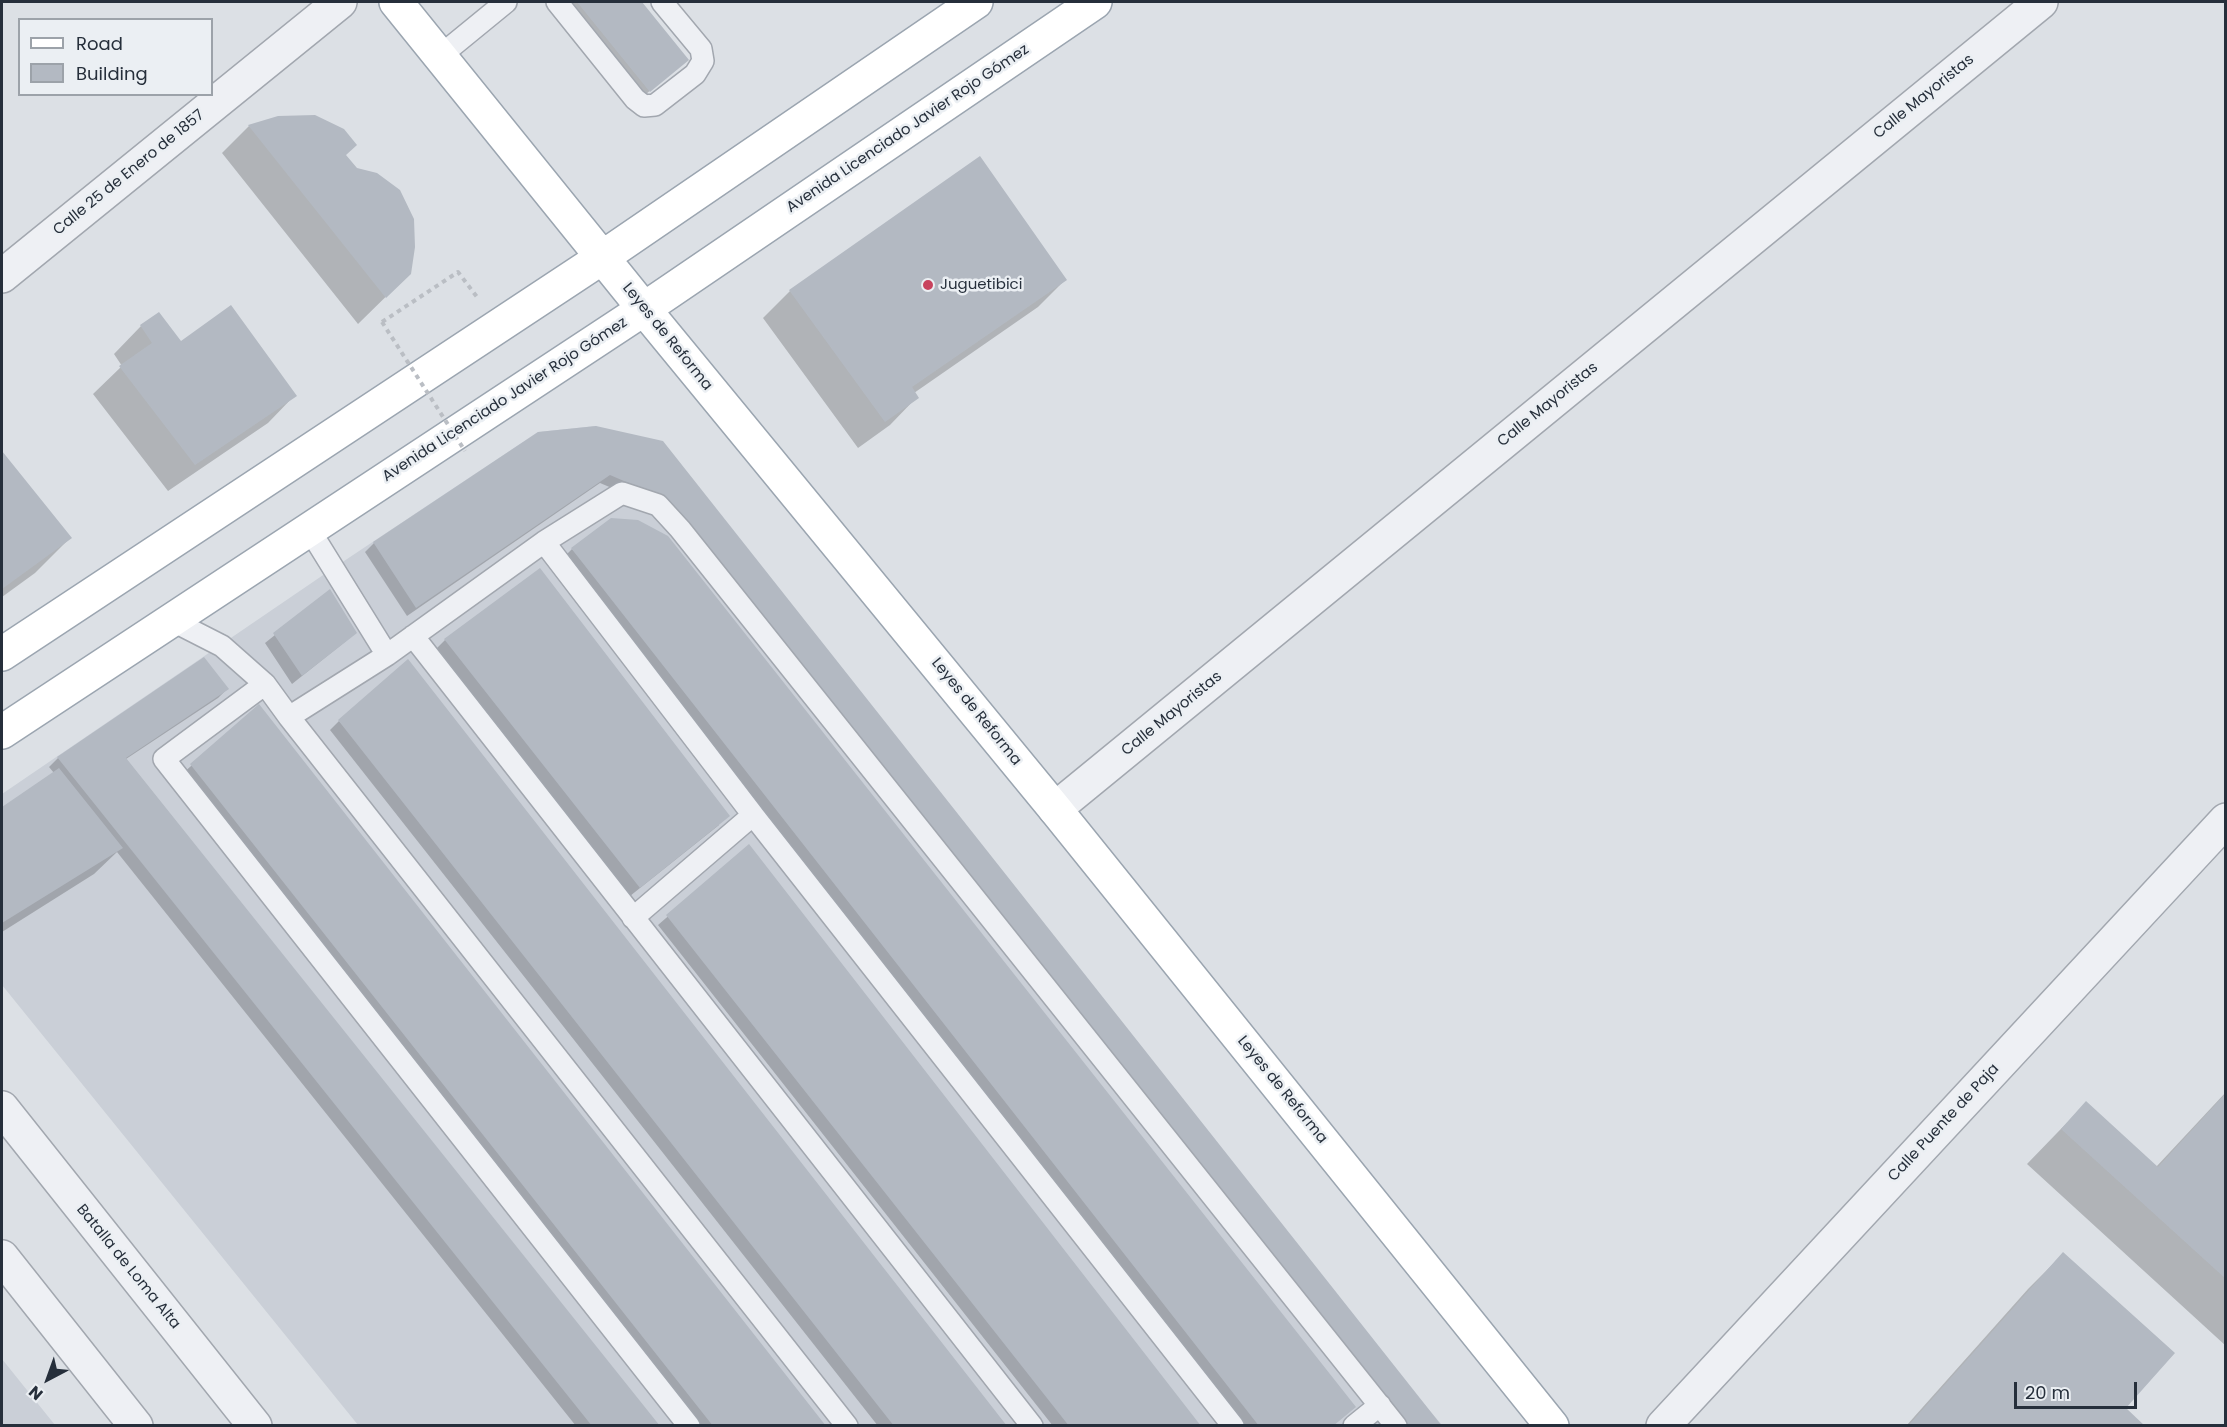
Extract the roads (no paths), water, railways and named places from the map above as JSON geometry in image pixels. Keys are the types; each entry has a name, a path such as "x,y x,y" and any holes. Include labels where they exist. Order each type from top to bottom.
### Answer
{"main road":[{"name":"Leyes de Reforma","path":"396,2 644,309 1055,809 1552,1425"},
{"path":"2,654 603,257 976,2"},
{"name":"Avenida Licenciado Javier Rojo Gómez","path":"2,732 644,309 1095,2"}],"street":[{"name":"Calle 25 de Enero de 1857","path":"2,276 340,2"},
{"name":"Calle Mayoristas","path":"1055,809 2041,2"},
{"name":"Calle Puente de Paja","path":"1663,1425 2226,820"},
{"name":"Batalla de Loma Alta","path":"2,1107 255,1425"},
{"path":"2,1257 136,1425"}],"lane":[{"path":"440,56 506,2"},
{"path":"557,2 635,99 644,106 655,105 695,74 703,61 701,49 662,2"},
{"path":"289,717 387,655 544,542 622,493 658,505 680,529 1396,1425"},
{"path":"309,529 387,655"},
{"path":"544,542 753,815 1233,1425"},
{"path":"171,620 222,646 265,684 847,1425"},
{"path":"414,636 1032,1425"},
{"path":"265,684 164,759 689,1425"},
{"path":"633,918 753,815"},
{"path":"1354,1425 1380,1406"}],"place":[{"name":"Juguetibici","path":"928,285"}]}
